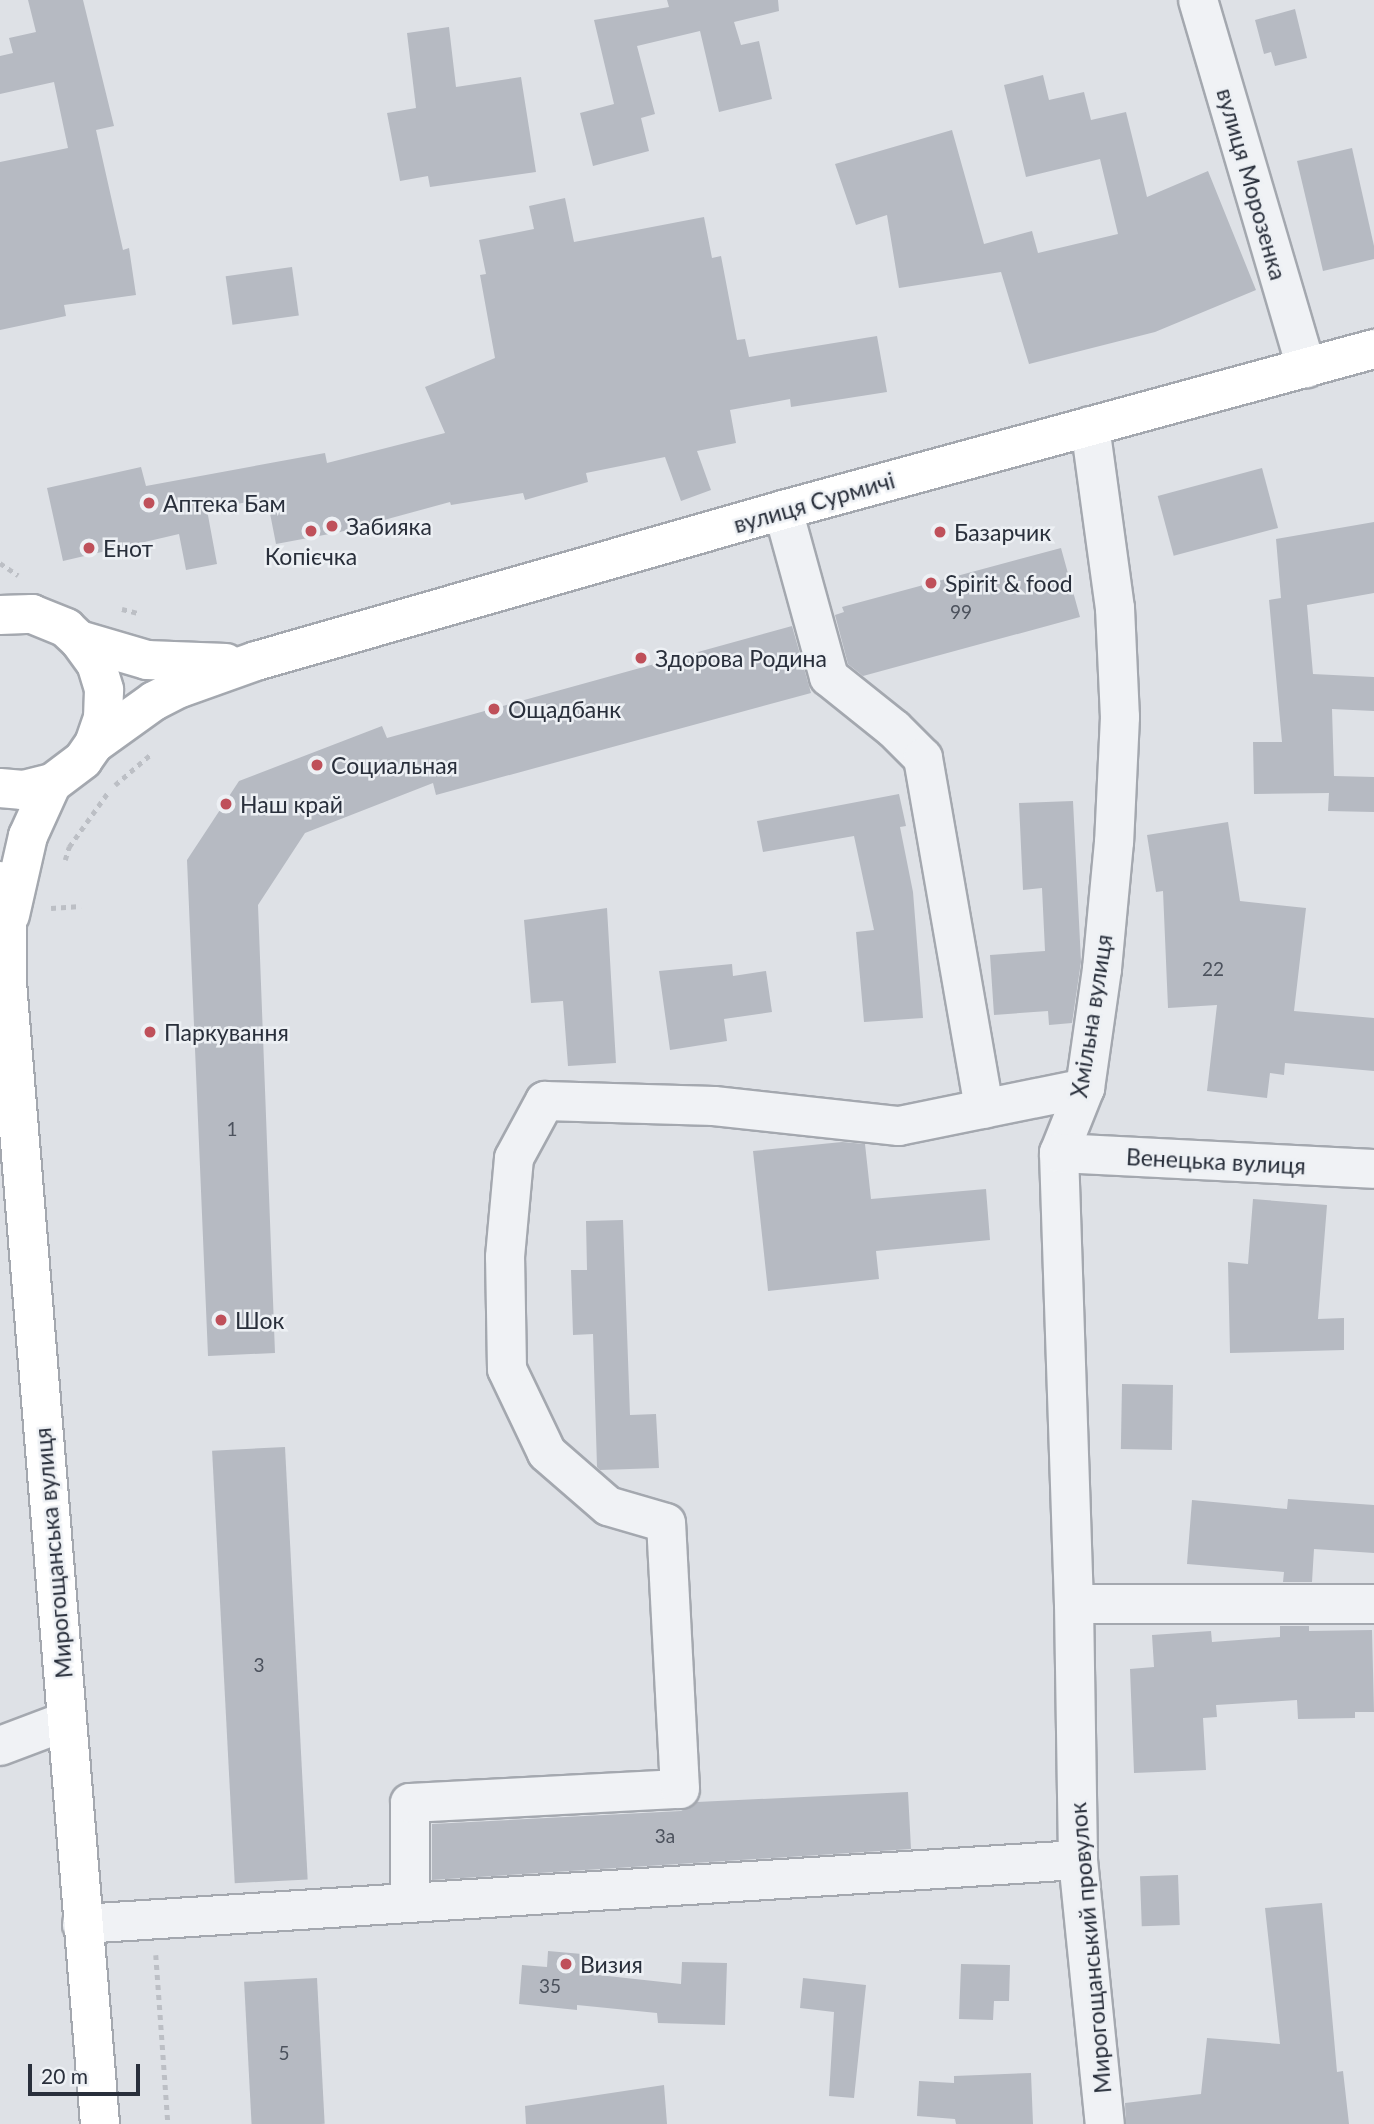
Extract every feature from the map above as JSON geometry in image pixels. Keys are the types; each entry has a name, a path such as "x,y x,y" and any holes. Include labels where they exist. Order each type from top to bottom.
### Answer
{"main road":[{"name":"вулиця Сурмичі","path":"256,662 783,510 1374,349"},
{"path":"5,611 49,620 79,640 147,660 205,664 256,662"},
{"path":"79,640 96,663 104,690 103,718 94,744"},
{"path":"0,788 23,790 52,783 69,773 94,744 155,701 180,688 256,662"},
{"path":"7,927 28,836 52,783"},
{"path":"0,881 7,927"},
{"name":"Мирогощанська вулиця","path":"7,927 6,983 100,2124"}],"street":[{"name":"вулиця Морозенка","path":"1198,0 1306,368"},
{"name":"Хмільна вулиця","path":"1074,1604 1059,1153 1085,1088 1110,880 1120,717 1115,608 1090,426"},
{"path":"783,510 830,677 894,729 923,758 984,1109"},
{"path":"410,1903 410,1803 680,1789 666,1523 608,1506 547,1453 507,1368 505,1257 514,1158 545,1101 714,1106 899,1126 1085,1088"},
{"name":"Венецька вулиця","path":"1059,1153 1374,1169"},
{"path":"1074,1604 1374,1604"},
{"name":"Мирогощанський провулок","path":"1074,1604 1078,1860 1105,2124"},
{"path":"0,1746 66,1721"},
{"path":"82,1924 1078,1860"}],"path":[{"path":"60,873 69,847 108,791 153,752"},
{"path":"51,899 51,910 81,906"},
{"path":"154,1919 168,2124"}],"building":[{"path":"28,0 83,0 114,126 96,130 123,250 129,248 136,295 64,305 66,316 0,330 0,162 68,148 54,82 0,94 0,56 13,53 9,38 36,32"},
{"path":"667,0 778,0 779,11 734,22 741,45 759,41 772,99 719,112 700,31 637,46 655,114 641,118 649,151 593,166 580,113 614,104 594,20 669,7"},
{"path":"1295,9 1307,58 1275,66 1271,52 1264,54 1255,20"},
{"path":"449,27 456,87 521,77 536,172 430,187 428,176 400,181 387,113 416,108 407,33"},
{"path":"1043,75 1049,100 1084,92 1091,120 1126,112 1147,197 1208,171 1256,290 1155,332 1029,364 1001,272 899,288 887,215 856,225 835,164 952,130 984,244 1032,231 1038,253 1118,234 1100,159 1026,177 1004,85"},
{"path":"1352,148 1374,246 1374,259 1323,271 1297,161"},
{"path":"565,198 574,242 704,217 712,258 721,256 737,340 745,339 749,357 877,336 887,392 791,407 790,399 730,410 736,443 697,451 711,490 681,501 665,457 586,473 588,482 525,500 523,493 451,505 450,502 340,532 276,544 267,498 207,510 217,564 186,570 179,534 63,561 47,488 141,467 146,486 325,453 327,463 445,433 425,387 495,358 480,275 486,274 479,240 534,229 529,206"},
{"path":"292,267 299,316 232,325 226,276"},
{"path":"1262,468 1278,528 1174,556 1158,496"},
{"path":"1374,522 1374,593 1307,605 1313,674 1374,677 1374,711 1332,709 1334,776 1374,777 1374,812 1328,811 1329,793 1254,794 1253,742 1282,742 1269,600 1281,598 1276,539"},
{"path":"1061,548 1080,617 863,676 848,664 835,615 844,612 842,607"},
{"path":"792,626 811,693 436,795 433,783 305,833 258,905 275,1353 208,1356 187,860 239,781 382,726 387,738"},
{"path":"899,794 906,826 900,827 913,892 923,1018 864,1022 856,932 874,930 854,836 763,852 757,821"},
{"path":"1073,801 1081,962 1072,1023 1049,1025 1048,1011 994,1015 990,955 1045,951 1042,888 1023,890 1019,803"},
{"path":"1228,822 1240,901 1306,908 1294,1011 1374,1018 1374,1071 1285,1063 1284,1075 1270,1073 1267,1098 1207,1091 1217,1005 1168,1008 1163,891 1156,892 1147,835"},
{"path":"607,908 616,1063 568,1066 563,1001 531,1003 524,920"},
{"path":"732,964 733,976 766,971 772,1012 724,1019 727,1041 670,1050 659,971"},
{"path":"842,1142 865,1144 871,1199 986,1189 990,1240 876,1251 879,1279 768,1291 753,1151"},
{"path":"1253,1199 1327,1205 1318,1319 1344,1318 1344,1350 1230,1353 1228,1262 1248,1264"},
{"path":"623,1220 630,1415 656,1414 659,1468 600,1470 597,1467 593,1334 573,1335 571,1270 587,1270 586,1221"},
{"path":"1122,1384 1173,1385 1172,1450 1121,1449"},
{"path":"285,1447 308,1879 235,1883 212,1451"},
{"path":"1288,1499 1374,1505 1374,1553 1314,1549 1312,1582 1283,1582 1284,1572 1187,1564 1192,1500 1287,1509"},
{"path":"1280,1626 1309,1626 1309,1631 1372,1630 1374,1712 1355,1712 1355,1718 1298,1719 1297,1700 1216,1705 1217,1717 1203,1718 1206,1770 1134,1773 1130,1669 1154,1667 1152,1635 1211,1631 1212,1642 1280,1637"},
{"path":"908,1792 911,1849 432,1880 432,1824 681,1811 697,1802"},
{"path":"1178,1875 1180,1925 1142,1926 1140,1876"},
{"path":"1322,1903 1337,2072 1343,2071 1349,2124 1126,2124 1125,2103 1201,2094 1207,2038 1280,2044 1265,1908"},
{"path":"548,1951 582,1954 580,1973 681,1984 682,1962 727,1963 725,2025 658,2023 657,2013 577,2005 577,2010 519,2004 522,1965 547,1967"},
{"path":"961,1964 1010,1965 1009,2001 994,2001 993,2020 959,2019"},
{"path":"317,1978 325,2124 252,2124 244,1982"},
{"path":"803,1978 866,1985 854,2098 829,2096 834,2012 800,2008"},
{"path":"1031,2073 1033,2124 956,2124 955,2119 917,2116 919,2081 954,2083 954,2076"},
{"path":"664,2085 667,2124 526,2124 525,2106"}],"place":[{"name":"Аптека Бам","path":"149,503"},
{"name":"Забияка","path":"332,526"},
{"name":"Копієчка","path":"311,531"},
{"name":"Базарчик","path":"940,532"},
{"name":"Енот","path":"89,548"},
{"name":"Spirit & food","path":"931,583"},
{"name":"Здорова Родина","path":"641,658"},
{"name":"Ощадбанк","path":"494,709"},
{"name":"Социальная","path":"317,765"},
{"name":"Наш край","path":"226,804"},
{"name":"Паркування","path":"150,1032"},
{"name":"Шок","path":"221,1320"},
{"name":"Визия","path":"566,1964"}]}
